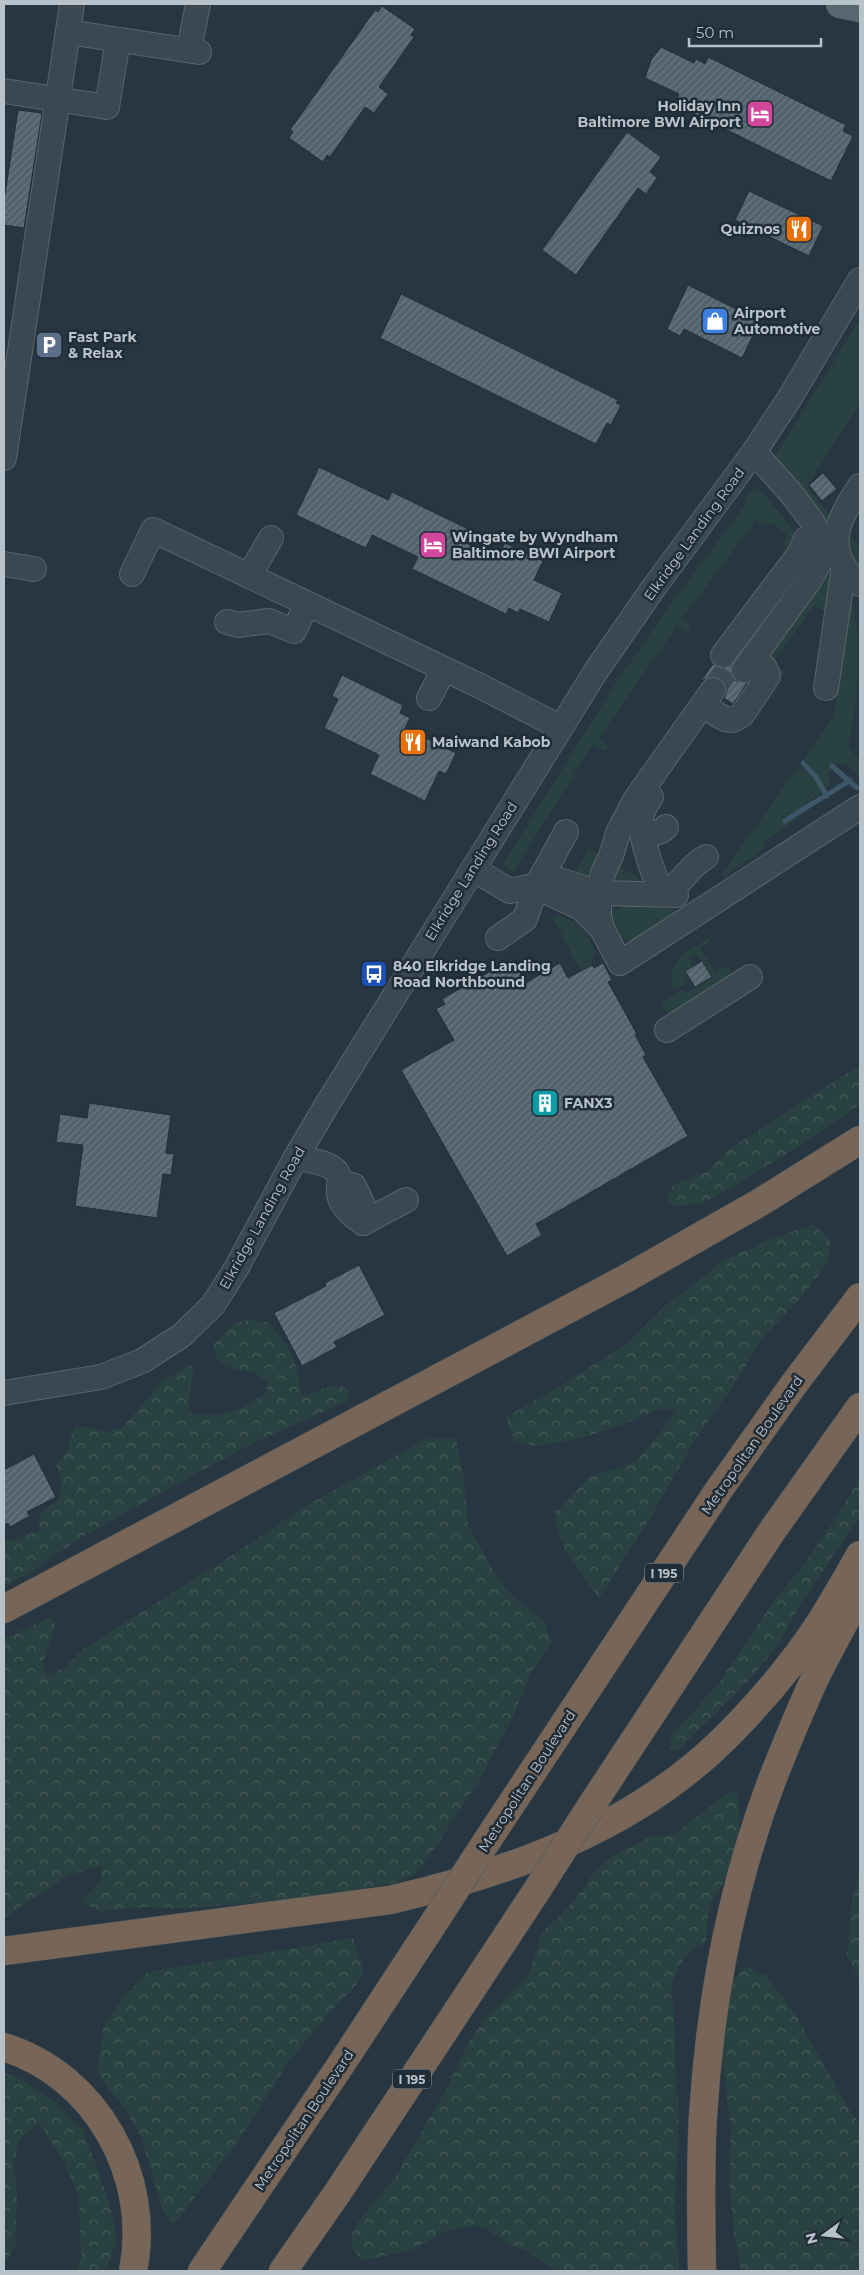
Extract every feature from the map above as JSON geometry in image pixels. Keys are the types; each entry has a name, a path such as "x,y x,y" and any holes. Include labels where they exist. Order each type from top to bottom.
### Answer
{"highway":[{"path":"4,1609 625,1279 750,1208 860,1140"},
{"name":"Metropolitan Boulevard","path":"202,2271 316,2104 718,1491 794,1384 860,1297"},
{"name":"I 195","path":"283,2271 343,2184 772,1532 860,1407"},
{"path":"4,1951 390,1900 439,1889 549,1851 591,1832 608,1824 644,1801 682,1774 725,1738 765,1695 792,1661 819,1624 860,1555"},
{"path":"702,2271 703,2116 711,2028 719,1975 732,1915 751,1844 772,1780 819,1670 860,1591"},
{"path":"4,2047 33,2058 58,2074 84,2097 104,2124 121,2153 131,2183 137,2218 137,2252 133,2271"}],"street":[{"path":"4,458 72,4"},
{"path":"68,32 194,51 198,4"},
{"path":"4,91 107,107 118,40"},
{"name":"Elkridge Landing Road","path":"4,1393 101,1378 142,1361 181,1336 213,1305 240,1262 296,1157 560,727 619,637 750,458 794,391 860,280"},
{"path":"738,661 802,569 807,558 806,539 798,523 750,458"},
{"path":"738,661 809,581 818,565 820,552 819,537 812,521 750,458"},
{"path":"860,486 841,515 837,531 839,552 844,566 860,584"},
{"path":"132,574 153,530 444,669 560,727"},
{"path":"250,576 271,538"},
{"path":"4,564 34,569"},
{"path":"826,688 844,566"},
{"path":"228,622 238,625 269,621 294,631 307,604"},
{"path":"713,695 725,719 737,719 757,694 768,676 765,668 738,661"},
{"path":"429,698 444,669"},
{"path":"713,695 644,807 611,856 603,873 599,916 602,929 620,963 860,807"},
{"path":"664,894 629,830 616,814 624,796 713,695"},
{"path":"629,830 653,832 663,830 666,827"},
{"path":"498,938 525,919 536,887 566,832"},
{"path":"664,894 675,888 696,863 706,857 699,881 701,897 706,906"},
{"path":"473,869 510,891 536,887 548,881 559,880 600,894 664,894 694,900 706,906"},
{"path":"536,887 551,896 581,908 602,929"},
{"path":"667,1030 750,977"},
{"path":"296,1157 317,1162 335,1170 340,1181 339,1194 348,1212 363,1223 406,1200"}],"green space":[{"path":"860,319 860,403 809,483 810,491 829,514 828,520 825,522 774,458"},
{"path":"757,488 761,490 797,535 792,554 782,545 787,535 772,523 765,527 756,520 682,619 690,625 691,630 688,632 677,626 599,738 607,744 608,749 605,751 593,745 513,872 503,864 616,683 664,613 747,503 744,501 751,490"},
{"path":"849,534 860,547 860,568 848,554 845,538"},
{"path":"827,571 832,573 825,612 814,605 774,662 785,672 773,689 767,647"},
{"path":"852,602 858,638 858,674 849,747 860,761 860,779 846,762 835,763 830,770 830,784 826,789 804,758 834,716 849,605"},
{"path":"799,766 815,779 823,792 783,819 786,823 813,804 815,805 761,844 764,848 724,877 723,872"},
{"path":"589,849 602,856 592,879 577,877 576,872"},
{"path":"616,865 638,878 639,882 613,882"},
{"path":"624,906 672,909 674,906 675,913 635,940 629,940 623,938 615,931 611,920 613,908 616,911"},
{"path":"558,916 572,920 586,934 596,952 593,954 592,965 581,971 553,918"},
{"path":"711,937 710,941 700,948 715,972 727,966 731,969 731,976 671,1014 665,1011 662,1006 663,1002 683,989 686,993 712,977 696,953 688,958 693,966 685,971 690,980 674,990 671,980 675,964 680,958 695,946"},
{"path":"860,1065 860,1104 811,1139 701,1204 674,1206 667,1199 673,1185 706,1172 728,1150"},
{"path":"813,1224 830,1239 829,1261 801,1298 762,1339 735,1383 693,1443 649,1520 599,1598 570,1559 561,1539 554,1513 588,1477 636,1462 677,1409 656,1410 620,1426 574,1440 535,1446 513,1440 506,1417 565,1383 626,1344 664,1307 723,1261 766,1241"},
{"path":"248,1320 267,1322 287,1345 300,1376 298,1385 304,1396 328,1387 339,1386 350,1392 346,1402 255,1442 80,1538 29,1573 4,1586 4,1539 11,1540 39,1531 40,1513 59,1500 62,1479 56,1465 67,1451 74,1427 91,1427 105,1432 122,1428 161,1383 189,1365 192,1367 193,1372 188,1409 191,1413 211,1415 231,1412 249,1405 266,1393 267,1381 253,1373 227,1367 218,1360 215,1354 213,1345 234,1323"},
{"path":"426,1439 456,1439 464,1478 468,1525 491,1567 514,1598 543,1619 552,1642 531,1673 512,1719 478,1783 424,1864 414,1875 398,1882 343,1892 268,1902 185,1908 146,1907 99,1911 80,1902 101,1882 101,1866 68,1875 4,1918 4,1639 50,1617 55,1624 42,1666 47,1675 63,1669 82,1650 234,1554 302,1508"},
{"path":"860,1477 860,1517 801,1603 779,1644 750,1679 677,1751 670,1748 671,1736 719,1683 772,1604 807,1560 838,1515"},
{"path":"736,1790 739,1825 733,1859 711,1905 706,1943 696,1946 686,1955 673,1979 671,1993 674,2007 676,2085 679,2110 675,2212 679,2271 557,2271 531,2253 507,2243 486,2228 473,2226 448,2230 413,2249 363,2261 353,2250 351,2238 356,2225 395,2177 447,2088 470,2040 487,2017 523,1981 530,1971 540,1937 547,1926 557,1919 604,1862 627,1848 651,1837 676,1833 725,1795"},
{"path":"860,1872 860,1981 847,1955 852,1899"},
{"path":"353,1938 364,1970 357,1984 324,2019 288,2063 236,2144 174,2224 163,2212 142,2139 128,2113 107,2087 97,2070 104,2024 123,1998 148,1972"},
{"path":"746,1966 768,1977 798,2019 850,2111 860,2124 860,2271 741,2271 734,2233 729,2182 731,2131 722,2056 729,1983"},
{"path":"4,2073 23,2080 56,2103 82,2129 114,2218 116,2242 106,2271 76,2271 81,2257 79,2198 64,2162 39,2123 19,2140 14,2166 17,2195 15,2247 4,2265"}],"building":[{"path":"382,6 415,29 411,35 414,37 379,87 388,94 374,113 365,107 330,157 327,155 323,162 289,138 293,132 290,130 375,10 378,12"},
{"name":"Holiday Inn Baltimore BWI Airport","path":"661,47 694,63 696,59 705,64 708,57 846,125 843,131 853,136 831,181 674,104 679,94 645,78 651,60"},
{"path":"18,110 42,113 24,228 4,225 4,200"},
{"path":"627,132 661,157 650,172 657,178 646,194 638,188 576,275 542,250"},
{"path":"749,191 823,226 809,256 735,220"},
{"name":"Airport Automotive","path":"688,285 760,321 742,358 684,329 680,336 667,329"},
{"path":"401,294 618,400 616,403 621,405 611,425 607,423 596,444 380,338"},
{"name":"Wingate by Wyndham Baltimore BWI Airport","path":"319,467 388,500 392,492 468,529 462,541 497,558 505,543 543,561 534,580 562,593 549,622 520,609 518,613 509,608 506,614 412,569 418,557 372,535 366,548 296,515"},
{"path":"823,473 837,489 822,501 809,485"},
{"path":"713,664 722,669 732,665 731,675 736,681 747,683 733,704 724,698 727,691 721,679 714,676 701,681"},
{"path":"342,675 403,705 400,713 410,718 405,728 456,753 446,774 439,771 425,801 370,774 379,755 324,728 338,699 332,696"},
{"name":"FANX3","path":"512,959 526,983 560,963 568,978 592,965 594,968 603,963 612,980 608,982 637,1034 635,1035 646,1055 643,1057 688,1136 536,1224 542,1235 507,1256 401,1070 454,1040 436,1009 445,1004 442,999"},
{"path":"702,961 712,977 695,987 685,971"},
{"path":"89,1103 171,1115 166,1153 174,1154 171,1175 163,1174 157,1218 75,1206 83,1145 56,1142 60,1114 87,1118"},
{"path":"359,1265 385,1315 334,1342 337,1347 302,1366 274,1313 326,1286 325,1283"},
{"path":"34,1454 56,1497 27,1512 30,1516 10,1527 8,1523 4,1525 4,1470"}],"waterway":[{"path":"803,763 816,777 827,796"},
{"path":"832,766 857,788"},
{"path":"785,821 850,780"}],"tunnel":[{"path":"713,690 733,662"}],"place":[{"name":"Holiday Inn Baltimore BWI Airport","path":"760,114"},
{"name":"Quiznos","path":"799,229"},
{"name":"Airport Automotive","path":"715,321"},
{"name":"Fast Park & Relax","path":"49,345"},
{"name":"Wingate by Wyndham Baltimore BWI Airport","path":"433,545"},
{"name":"Maiwand Kabob","path":"413,742"},
{"name":"840 Elkridge Landing Road Northbound","path":"374,974"},
{"name":"FANX3","path":"545,1103"}]}
